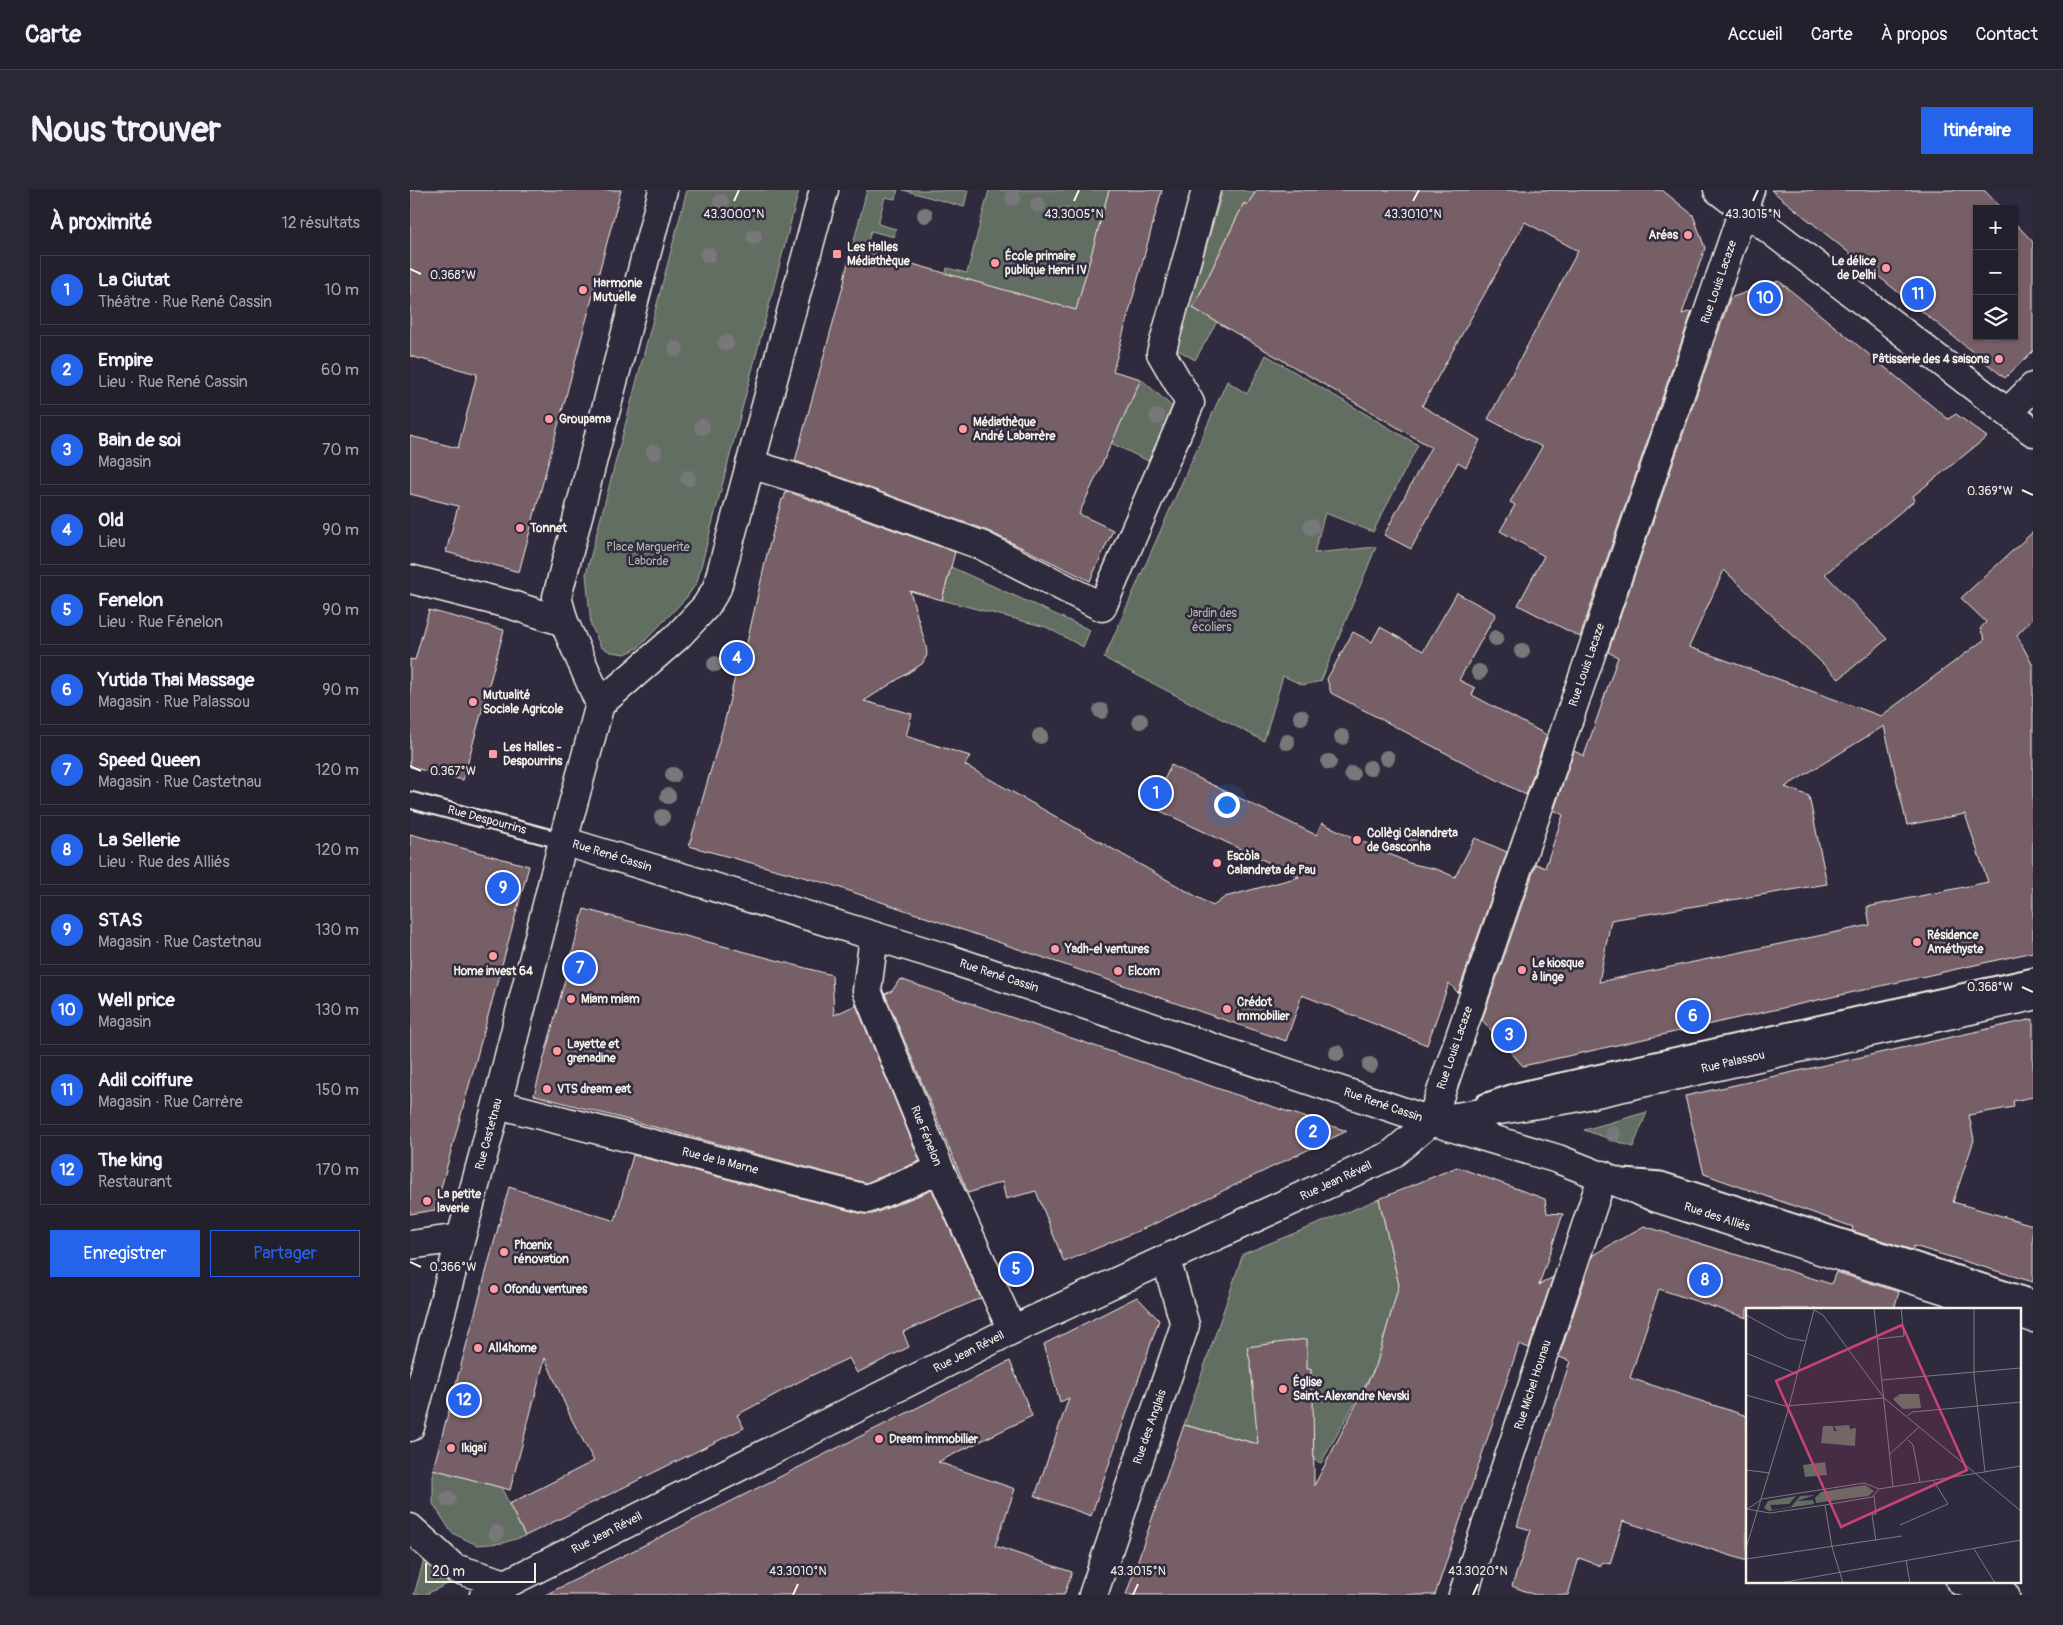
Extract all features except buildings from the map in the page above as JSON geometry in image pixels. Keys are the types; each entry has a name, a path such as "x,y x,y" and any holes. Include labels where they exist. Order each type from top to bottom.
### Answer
{"street":[{"path":"600,704 564,622 558,597 663,190"},
{"path":"563,841 600,704 678,636 706,606 717,588 824,190"},
{"path":"750,464 806,481 983,546 1102,607 1190,402 1160,353 1206,190"},
{"path":"1718,190 1747,200 2033,432"},
{"name":"Rue Louis Lacaze","path":"1431,1121 1747,200"},
{"path":"2008,412 2033,387"},
{"path":"410,580 512,605 564,622"},
{"name":"Rue René Cassin","path":"563,841 874,936 1431,1121"},
{"name":"Rue Castetnau","path":"410,1427 497,1104 563,841"},
{"name":"Rue Fénelon","path":"874,936 867,991 940,1170 1012,1330"},
{"name":"Rue Palassou","path":"1431,1121 1569,1098 2033,996"},
{"name":"Rue de la Marne","path":"497,1104 866,1199 940,1170"},
{"name":"Rue des Alliés","path":"1431,1121 1558,1159 1603,1175 1657,1198 2000,1308"},
{"name":"Rue Jean Réveil","path":"410,1528 454,1568 495,1590 1012,1330 1391,1155 1431,1121"},
{"name":"Rue Michel Hounau","path":"1463,1595 1603,1175"},
{"path":"410,1245 460,1238"},
{"name":"Rue des Anglais","path":"1093,1595 1185,1325 1166,1259"},
{"name":"Rue des Alliés","path":"2020,1314 2033,1318"},
{"path":"1963,1582 2005,1595"}],"lane":[{"name":"Rue Despourrins","path":"410,800 563,841"},
{"path":"1431,1121 1516,1091 2033,976"},
{"path":"1603,1175 1661,1180 2033,1298"}],"green space":[{"name":"Place Marguerite Laborde","path":"687,190 799,190 697,582 687,597 638,648 625,654 611,652 601,647 591,625 586,574"},
{"path":"867,190 898,190 895,199 885,197 878,224 896,229 894,237 871,231 865,251 852,248"},
{"path":"903,190 968,190 964,207"},
{"path":"989,190 1109,190 1076,312 946,274 947,268 967,273"},
{"path":"1223,190 1240,190 1255,193 1247,205 1244,203 1193,308 1217,322 1195,360 1176,349"},
{"name":"Jardin des écoliers","path":"1266,355 1418,445 1373,532 1325,513 1314,553 1376,547 1321,681 1303,685 1283,676 1264,741 1104,658 1227,381 1247,394"},
{"path":"1141,379 1175,409 1152,463 1111,443"},
{"path":"951,567 1090,630 1083,647 1046,627 942,600"},
{"path":"1647,1112 1633,1147 1584,1130"},
{"path":"1379,1199 1399,1285 1376,1366 1321,1463 1299,1454 1184,1425 1243,1254"},
{"path":"433,1469 501,1487 525,1536 503,1543 477,1545 452,1533 433,1504"},
{"path":"425,1556 456,1580 424,1595 414,1595"}],"place":[{"name":"Aréas","path":"1688,235"},
{"name":"Les Halles Médiathèque","path":"837,254"},
{"name":"École primaire publique Henri IV","path":"995,263"},
{"name":"Le délice de Delhi","path":"1886,268"},
{"name":"Harmonie Mutuelle","path":"583,290"},
{"name":"Adil coiffure","path":"1918,294"},
{"name":"Well price","path":"1765,298"},
{"name":"Pâtisserie des 4 saisons","path":"1999,359"},
{"name":"Groupama","path":"549,419"},
{"name":"Médiathèque André Labarrère","path":"963,429"},
{"name":"Tonnet","path":"520,528"},
{"name":"Old","path":"737,658"},
{"name":"Mutualité Sociale Agricole","path":"473,702"},
{"name":"Les Halles - Despourrins","path":"493,754"},
{"name":"La Ciutat","path":"1156,793"},
{"name":"Collègi Calandreta de Gasconha","path":"1357,840"},
{"name":"Escòla Calandreta de Pau","path":"1217,863"},
{"name":"STAS","path":"503,888"},
{"name":"Résidence Améthyste","path":"1917,942"},
{"name":"Yadh-el ventures","path":"1055,949"},
{"name":"Home invest 64","path":"493,956"},
{"name":"Speed Queen","path":"580,968"},
{"name":"Le kiosque à linge","path":"1522,970"},
{"name":"Elcom","path":"1118,971"},
{"name":"Miam miam","path":"571,999"},
{"name":"Crédot immobilier","path":"1227,1009"},
{"name":"Yutida Thai Massage","path":"1693,1016"},
{"name":"Bain de soi","path":"1509,1035"},
{"name":"Layette et grenadine","path":"557,1051"},
{"name":"VTS dream eat","path":"547,1089"},
{"name":"Empire","path":"1313,1132"},
{"name":"La petite laverie","path":"427,1201"},
{"name":"Phœnix rénovation","path":"504,1252"},
{"name":"Fenelon","path":"1016,1269"},
{"name":"La Sellerie","path":"1705,1280"},
{"name":"Ofondu ventures","path":"494,1289"},
{"name":"All4home","path":"478,1348"},
{"name":"Église Saint-Alexandre Nevski","path":"1283,1389"},
{"name":"The king","path":"464,1400"},
{"name":"Dream immobilier","path":"879,1439"},
{"name":"Ikigaï","path":"451,1448"}]}
